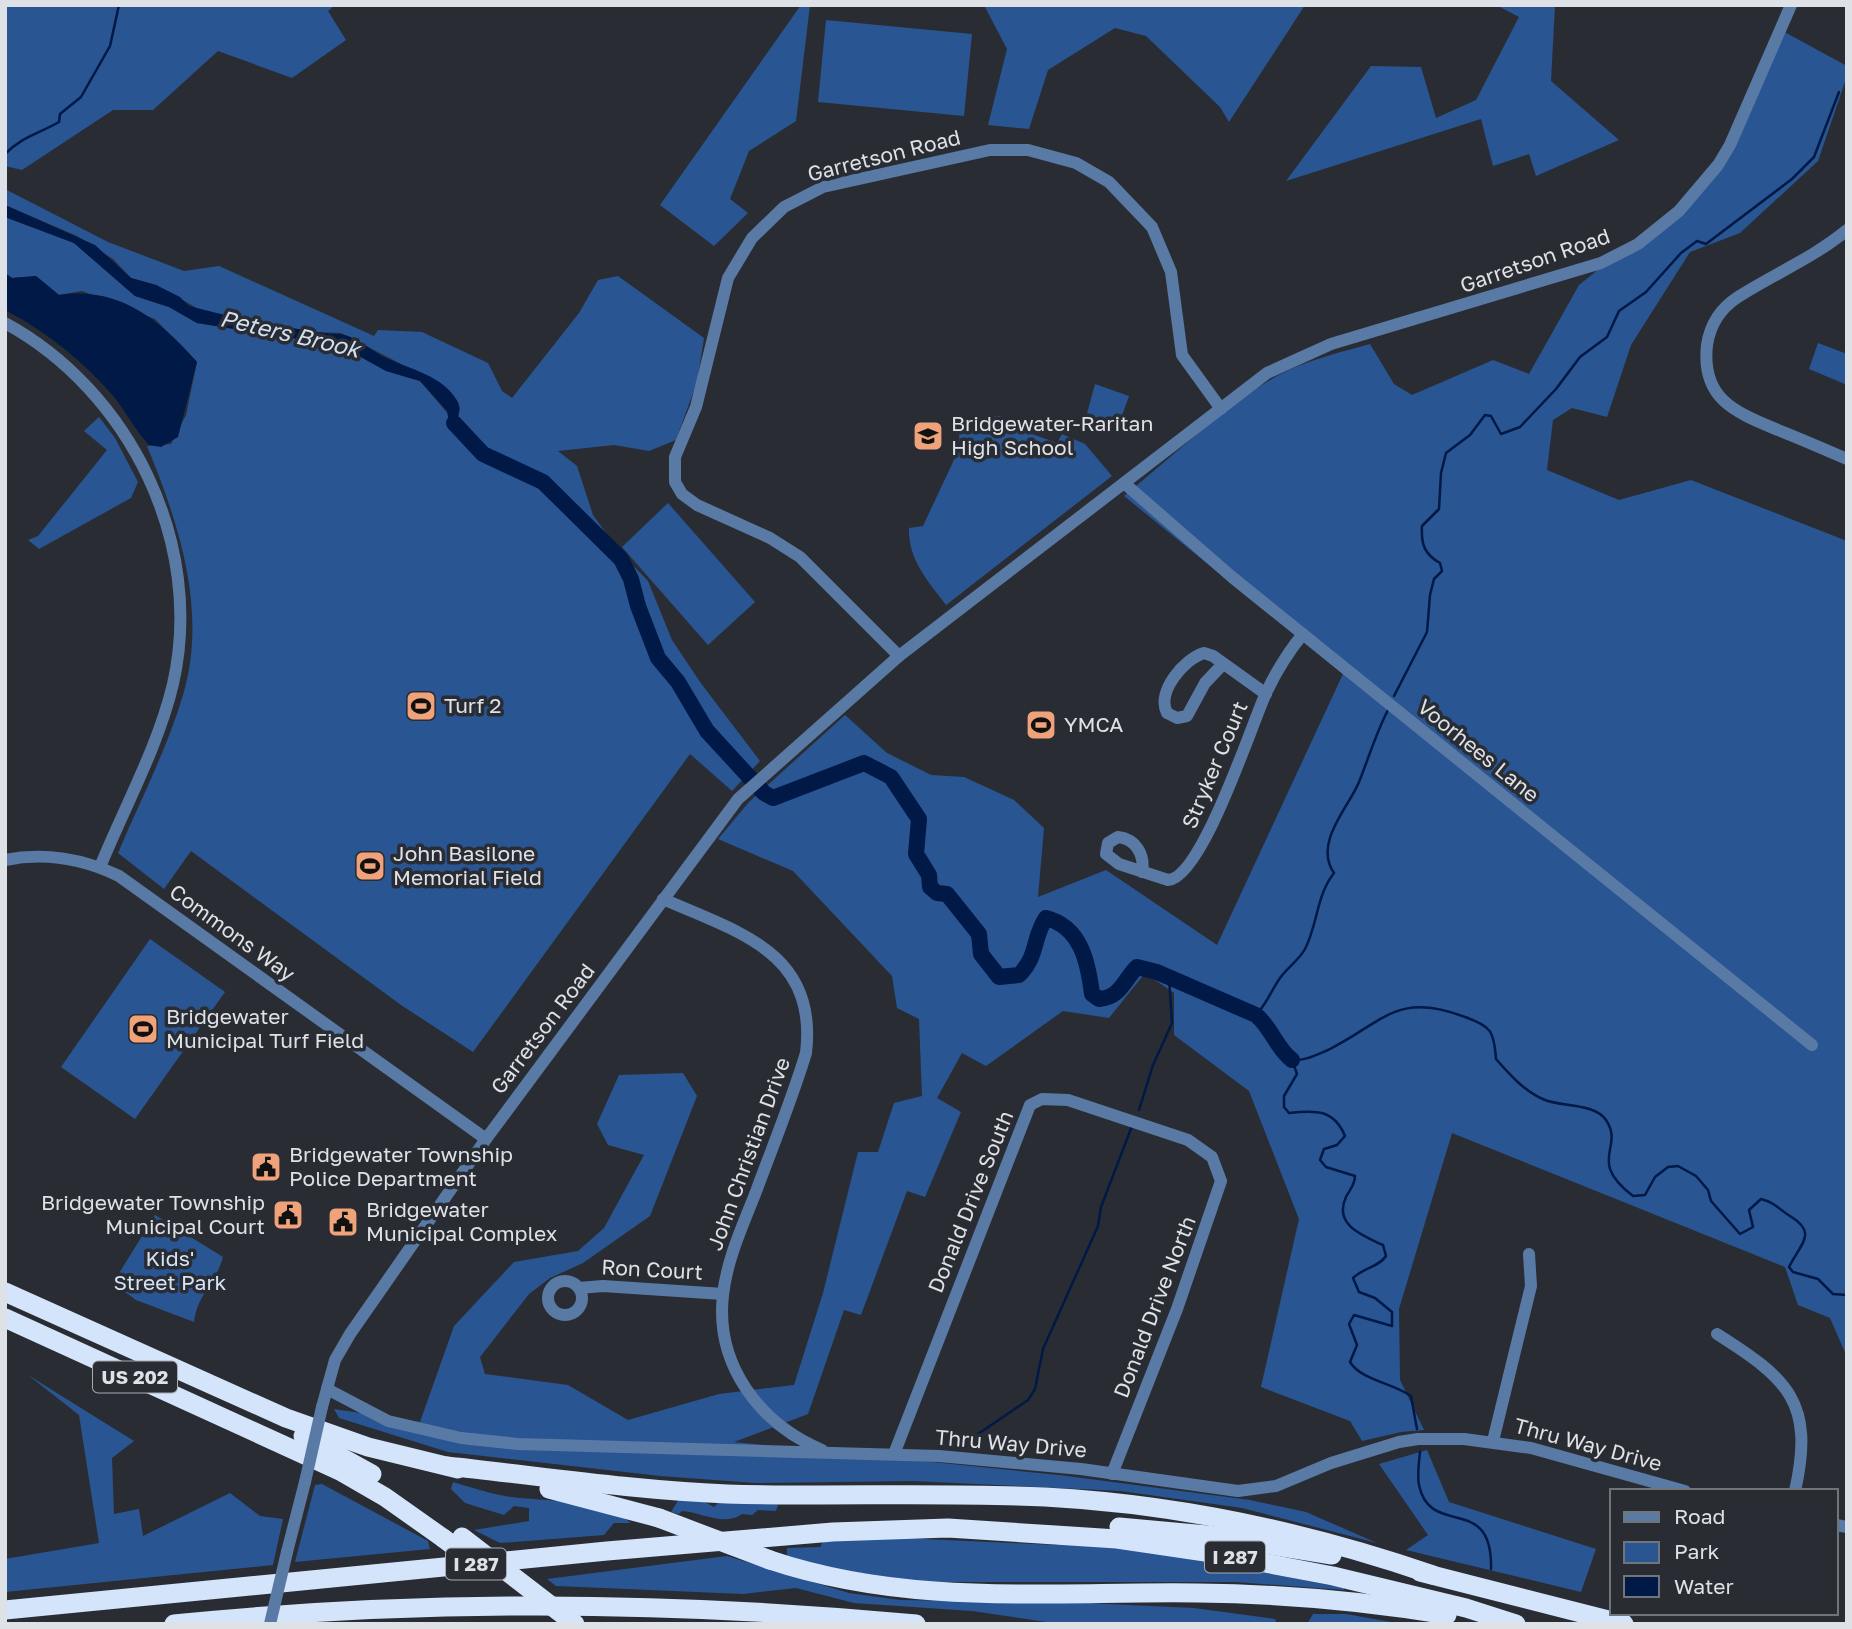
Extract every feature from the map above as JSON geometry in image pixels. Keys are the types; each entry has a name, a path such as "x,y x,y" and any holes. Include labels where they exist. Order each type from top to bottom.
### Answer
{"highway":[{"name":"US 202","path":"5,1292 241,1399 246,1409 370,1473 556,1624"},
{"name":"US 202","path":"5,1318 340,1471 452,1537 575,1624"},
{"path":"5,1331 95,1358"},
{"path":"241,1399 340,1438 605,1502 659,1518 770,1560 830,1578 909,1591 1286,1595 1412,1609 1489,1624"},
{"path":"447,1466 696,1492 998,1495 1093,1500 1183,1512 1289,1532 1366,1552 1433,1575"},
{"name":"I 287","path":"947,1528 963,1523 1012,1523 1156,1530 1293,1548 1433,1575 1625,1624"},
{"name":"I 287","path":"5,1610 620,1550 833,1532 947,1528 1117,1539 1213,1553 1333,1576 1477,1611 1516,1624"},
{"name":"I 287","path":"174,1624 314,1612 454,1606 616,1606 916,1624"}],"street":[{"name":"Garretson Road","path":"270,1624 322,1407 346,1340 485,1139 737,799 899,656 1267,373 1304,354 1601,263 1653,234 1681,209 1718,165 1791,5"},
{"name":"Garretson Road","path":"899,656 800,557 770,538 697,505 682,494 675,482 675,457 696,407 728,278 751,239 784,207 823,187 990,150 1028,150 1076,163 1109,182 1152,227 1171,272 1182,355 1221,409"},
{"path":"1847,230 1807,260 1737,298 1725,308 1711,328 1706,359 1710,379 1728,407 1847,459"},
{"path":"5,323 34,340 75,374 126,435 155,495 176,569 180,633 167,705 100,867"},
{"name":"Voorhees Lane","path":"1124,482 1211,559 1812,1045"},
{"name":"Stryker Court","path":"1142,872 1172,880 1189,866 1203,844 1266,694 1283,660 1303,634"},
{"path":"1223,664 1205,683 1186,716 1177,718 1167,713 1164,704 1166,693 1191,659 1204,653 1223,664 1266,694"},
{"name":"Commons Way","path":"5,860 54,858 100,867 137,888 485,1139"},
{"name":"John Christian Drive","path":"663,899 765,947 777,956 796,983 807,1018 806,1053 730,1262 723,1294 725,1338 734,1371 762,1410 786,1432 829,1453"},
{"name":"Donald Drive South","path":"894,1454 1030,1105 1042,1099 1068,1100 1090,1105 1188,1140 1210,1155"},
{"name":"Donald Drive North","path":"1112,1474 1221,1187 1210,1155"},
{"path":"1493,1441 1531,1286 1529,1254"},
{"name":"Ron Court","path":"579,1288 603,1286 723,1294"},
{"path":"1717,1334 1762,1363 1790,1395 1799,1416 1802,1436 1795,1489"},
{"name":"Thru Way Drive","path":"327,1389 388,1421 461,1438 518,1444 894,1454 1112,1474 1251,1491 1276,1486 1331,1463 1399,1442 1418,1439 1493,1441 1531,1448 1678,1489"}],"green space":[{"path":"5,5 335,5 328,11 346,40 292,78 218,51 153,110 113,110 22,170 5,166"},
{"path":"801,5 810,5 796,121 749,151 730,199 748,213 714,246 660,205"},
{"path":"934,5 1305,5 1229,122 1220,107 1146,36 1115,28 1048,70 1029,129 988,125 1007,49 985,7"},
{"path":"1496,5 1555,5 1551,81 1619,140 1536,176 1529,154 1493,166 1481,119 1286,181 1371,66 1421,67 1436,118 1476,100 1519,17"},
{"path":"826,20 972,34 964,116 818,102"},
{"path":"1777,28 1847,66 1847,76 1818,161 1740,233 1690,252 1631,345 1607,417 1572,408 1553,420 1547,470 1619,500 1691,480 1847,541 1847,1357 1830,1318 1798,1305 1785,1267 1452,1133 1399,1309 1400,1380 1424,1430 1362,1441 1350,1421 1261,1387 1299,1219 1249,1091 1174,1035 1174,993 1145,973 1109,1018 1063,1011 986,1066 962,1053 937,1098 961,1112 925,1197 907,1191 861,1315 844,1310 808,1414 734,1442 1059,1475 1250,1500 1306,1512 1377,1543 1242,1508 1121,1491 913,1481 755,1483 660,1476 448,1452 339,1418 334,1409 420,1422 454,1326 514,1262 578,1251 604,1228 644,1155 608,1145 597,1124 619,1075 683,1073 697,1096 650,1216 583,1263 550,1278 529,1294 480,1357 485,1374 568,1385 628,1420 719,1394 794,1385 823,1293 858,1152 878,1152 894,1103 922,1096 919,1019 897,1008 892,976 793,871 718,839 749,802 845,715 887,753 931,775 964,777 1014,800 1044,828 1038,897 1106,870 1217,945 1343,674 1124,496 1238,401 1288,370 1323,357 1370,344 1394,384 1412,395 1493,360 1529,374 1579,285 1707,182"},
{"path":"5,189 108,242 184,271 219,266 374,336 378,330 422,332 488,363 502,391 512,398 579,313 598,280 618,276 704,338 697,382 676,440 649,451 614,445 558,451 577,466 593,515 619,551 648,581 672,640 760,761 732,791 690,754 473,1052 401,1005 191,851 164,889 118,853 169,735 183,695 190,663 191,600 186,568 170,506 147,446 171,444 186,415 197,362 155,319 82,291 59,295 36,276 12,278 5,273 5,217 74,243 135,296 169,307 197,323 341,346 386,371 420,381 461,429 457,422 460,408 401,364 341,333 312,332 202,311 156,285 131,278 113,259 77,236 5,205"},
{"path":"1818,343 1847,354 1847,385 1809,369"},
{"path":"1095,384 1129,396 1116,432 1085,421"},
{"path":"1000,416 1007,425 1057,443 1062,434 1085,444 1112,476 946,605 926,579 916,560 909,528 923,526 960,447 959,433 980,418"},
{"path":"99,417 115,438 138,482 131,498 39,549 28,540 38,536 107,450 84,431"},
{"path":"668,503 755,602 708,645 622,547"},
{"name":"Bridgewater Municipal Turf Field","path":"150,939 225,992 135,1119 61,1067"},
{"name":"Kids' Street Park","path":"155,1215 223,1257 199,1304 194,1322 136,1300 125,1292 118,1275"},
{"path":"28,1375 134,1441 112,1458 114,1514 139,1509 143,1536 230,1493 260,1516 283,1519 273,1565 5,1592 5,1559 99,1543 79,1415"},
{"path":"1427,1450 1449,1502 1596,1549 1581,1592 1406,1550 1428,1535 1379,1464"},
{"path":"453,1482 505,1496 588,1505 619,1515 631,1523 614,1523 604,1535 500,1543 474,1530 529,1521 529,1508 514,1506 504,1515 465,1503 451,1489"},
{"path":"322,1484 428,1541 430,1549 295,1562 315,1485"},
{"path":"679,1499 701,1500 714,1507 721,1500 778,1505 776,1511 758,1510 752,1515 742,1514 735,1518 720,1519 682,1511 679,1514 671,1512"},
{"path":"901,1538 1057,1545 1059,1542 1155,1551 1344,1590 1236,1582 923,1582 821,1567 787,1556 787,1548 820,1547 823,1542"},
{"path":"727,1556 849,1593 900,1600 1194,1608 1275,1619 1277,1624 1060,1624 972,1611 854,1603 796,1588 743,1594 556,1586 547,1579"},
{"path":"1313,1614 1346,1614 1402,1624 1307,1624"}],"water":[{"path":"5,205 95,245 131,278 156,285 180,297 189,306 252,322 345,335 384,357 425,374 443,385 458,402 457,422 468,436 460,435 450,428 447,411 420,381 386,371 341,346 197,323 169,307 135,296 74,243 5,217"},
{"path":"5,273 12,278 36,276 59,295 101,296 119,301 153,320 183,347 197,362 178,437 161,447 149,445 114,397 90,371 64,348 5,310"}],"waterway":[{"path":"5,154 24,139 59,122 60,114 81,97 110,46 119,5"},
{"path":"1394,696 1427,632 1430,595 1434,579 1442,571 1440,563 1430,556 1425,548 1422,526 1439,509 1441,473 1446,453 1470,435 1485,415 1491,416 1501,434 1520,427 1556,389 1580,357 1607,337 1619,311 1646,292 1681,253 1697,241 1706,244 1792,179 1814,157 1839,92"},
{"name":"Peters Brook","path":"454,423 483,454 543,482 621,559 631,579 638,606 658,658 678,682 707,731 764,793 773,798 864,763 891,777 919,819 916,854 929,875 930,887 937,893 947,894 979,934 981,954 999,977 1019,975 1025,968 1046,918 1067,929 1081,947 1092,994 1099,999 1117,992 1137,967 1157,972 1256,1015 1292,1060"},
{"path":"1256,1015 1309,940 1324,891 1334,873 1329,862 1330,838 1359,782 1388,710"},
{"path":"1139,1110 1153,1065 1172,1023 1169,978"},
{"name":"Peters Brook","path":"1417,1429 1411,1396 1369,1377 1350,1362 1357,1345 1349,1324 1354,1315 1392,1326 1392,1312 1375,1298 1359,1292 1353,1278 1386,1256 1383,1245 1352,1228 1343,1215 1346,1197 1355,1176 1326,1167 1320,1160 1324,1149 1337,1145 1345,1136 1341,1127 1323,1113 1289,1113 1284,1107 1284,1096 1297,1074 1292,1060 1306,1059 1328,1050 1392,1013 1422,1007 1442,1010 1481,1023 1490,1031 1496,1059 1524,1088 1545,1100 1594,1111 1606,1120 1611,1130 1609,1164 1612,1173 1619,1184 1633,1196 1645,1195 1655,1177 1668,1167 1678,1166 1696,1176 1708,1190 1711,1201 1740,1234 1753,1227 1749,1210 1761,1199 1773,1204 1798,1222 1805,1233 1802,1245 1789,1267 1793,1272 1818,1279 1833,1294 1847,1295"},
{"path":"962,1445 1028,1400 1035,1389 1043,1349 1098,1226 1101,1207 1132,1126"},
{"path":"1420,1452 1418,1481 1425,1501 1435,1510 1472,1523 1482,1531 1489,1545 1491,1569"}],"place":[{"name":"Bridgewater-Raritan High School","path":"928,436"},
{"name":"Turf 2","path":"421,706"},
{"name":"YMCA","path":"1041,725"},
{"name":"John Basilone Memorial Field","path":"370,866"},
{"name":"Bridgewater Municipal Turf Field","path":"143,1029"},
{"name":"Bridgewater Township Police Department","path":"266,1167"},
{"name":"Bridgewater Township Municipal Court","path":"288,1215"},
{"name":"Bridgewater Municipal Complex","path":"343,1222"}]}
